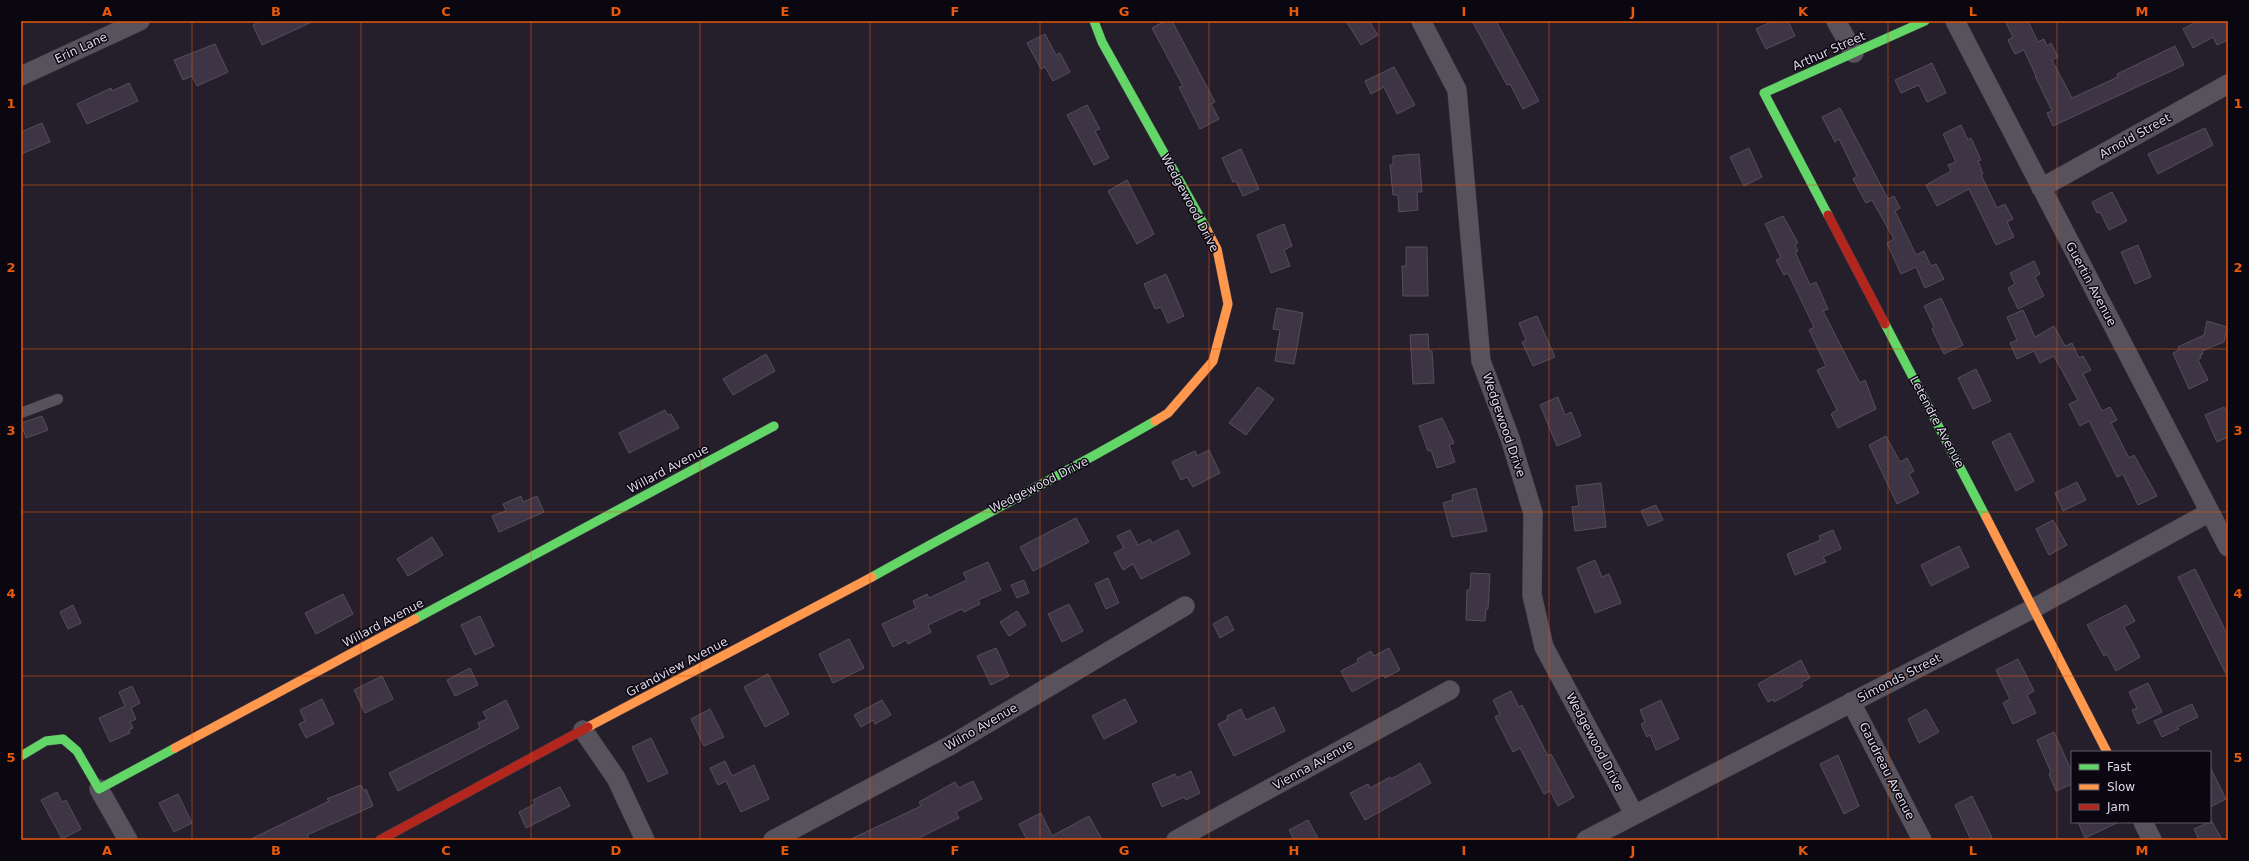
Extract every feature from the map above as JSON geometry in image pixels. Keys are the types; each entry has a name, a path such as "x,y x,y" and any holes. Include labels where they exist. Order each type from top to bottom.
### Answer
{"street":[{"name":"Erin Lane","path":"21,76 140,21"},
{"name":"Wedgewood Drive","path":"984,514 1078,466 1168,413 1213,361 1228,304 1217,249 1102,42 1094,21"},
{"name":"Wedgewood Drive","path":"1421,21 1457,90 1469,206 1481,361 1510,438 1533,513 1532,595 1544,647 1634,814"},
{"path":"1836,21 1854,53"},
{"name":"Arthur Street","path":"1764,93 1926,21"},
{"name":"Guertin Avenue","path":"1955,21 2228,547"},
{"name":"Arnold Street","path":"2041,188 2228,84"},
{"name":"Letendre Avenue","path":"1764,93 2034,608 2106,751"},
{"name":"Willard Avenue","path":"99,789 774,426"},
{"name":"Simonds Street","path":"1586,840 2034,608 2210,512"},
{"name":"Grandview Avenue","path":"380,840 583,730 860,584 984,514"},
{"name":"Wilno Avenue","path":"773,840 952,745 1186,606"},
{"name":"Vienna Avenue","path":"1176,840 1450,690"},
{"name":"Gaudreau Avenue","path":"1851,702 1922,840"},
{"path":"583,730 616,778 645,840"},
{"path":"21,756 46,741 63,738 77,751 128,840"},
{"path":"2144,823 2152,840"}],"lane":[{"path":"21,413 58,400"}],"building":[{"path":"261,21 314,21 262,45 253,25"},
{"path":"1165,21 1172,21 1215,102 1211,104 1219,119 1200,129 1179,87 1183,86 1152,28"},
{"path":"1346,21 1369,21 1378,35 1361,45"},
{"path":"1472,21 1496,21 1539,101 1523,109 1510,84 1507,85"},
{"path":"1773,21 1788,21 1795,36 1766,49 1756,29"},
{"path":"2005,21 2028,21 2038,42 2044,39 2047,46 2051,43 2058,57 2052,60 2072,98 2118,77 2117,74 2175,46 2184,65 2053,126 2047,113 2052,111 2036,76 2024,50 2015,54 2008,40 2013,37"},
{"path":"2198,21 2228,21 2228,40 2217,45 2213,37 2193,48 2183,29"},
{"path":"1045,34 1056,55 1060,53 1070,72 1053,81 1045,67 1041,69 1027,43"},
{"path":"215,44 228,72 197,86 192,76 183,80 174,60"},
{"path":"1932,63 1946,93 1927,102 1919,85 1901,93 1895,80"},
{"path":"1394,67 1415,105 1397,114 1384,87 1371,94 1365,81"},
{"path":"129,83 138,101 87,124 77,104 111,88 112,91"},
{"path":"1087,105 1100,129 1095,131 1109,158 1094,165 1067,115"},
{"path":"1840,108 1888,199 1894,196 1900,208 1895,211 1916,255 1924,251 1931,266 1936,264 1944,279 1925,288 1916,267 1901,274 1887,243 1894,239 1872,200 1866,203 1853,179 1857,176 1839,139 1835,142 1822,117"},
{"path":"42,123 50,142 21,154 21,132"},
{"path":"1961,125 1968,140 1971,138 1981,160 1978,161 1983,174 1981,175 1997,208 2005,204 2013,219 2007,222 2014,237 1996,245 1969,189 1937,206 1926,185 1951,171 1948,165 1956,162 1943,134"},
{"path":"2205,128 2213,145 2158,174 2148,154"},
{"path":"1749,148 1762,177 1744,186 1730,157"},
{"path":"1241,149 1259,189 1243,196 1236,181 1233,182 1222,158"},
{"path":"1419,154 1422,192 1417,192 1418,210 1399,212 1398,195 1393,195 1390,165 1393,165 1393,156"},
{"path":"1127,180 1154,234 1137,244 1108,191"},
{"path":"2112,192 2127,221 2109,230 2100,212 2097,213 2092,202"},
{"path":"1783,216 1798,243 1795,245 1798,251 1795,252 1810,285 1816,282 1828,309 1823,311 1860,383 1865,380 1876,409 1838,428 1831,414 1837,410 1817,370 1826,366 1809,330 1814,327 1788,273 1784,275 1776,260 1781,258 1765,224"},
{"path":"1284,224 1292,246 1284,250 1290,266 1271,273 1257,235"},
{"path":"2138,245 2151,277 2135,284 2121,252"},
{"path":"1406,247 1427,247 1428,296 1403,296 1402,266 1406,266"},
{"path":"2034,261 2040,274 2035,277 2044,296 2018,309 2008,288 2015,284 2010,273"},
{"path":"1166,274 1184,316 1168,323 1161,307 1155,309 1144,284"},
{"path":"1941,298 1963,345 1944,354 1932,329 1934,327 1924,306"},
{"path":"1277,308 1303,313 1294,364 1275,361 1280,330 1273,329"},
{"path":"2023,310 2035,337 2054,326 2065,346 2072,343 2079,358 2083,356 2091,370 2083,374 2102,411 2110,407 2117,420 2111,423 2129,458 2134,455 2157,496 2138,505 2123,474 2117,477 2089,421 2080,426 2069,404 2078,400 2054,356 2040,363 2034,351 2017,359 2010,343 2017,340 2007,317"},
{"path":"1537,316 1555,357 1533,366 1522,342 1526,340 1519,323"},
{"path":"2207,321 2227,327 2224,342 2202,351 2203,354 2200,355 2201,358 2198,360 2208,380 2189,389 2173,353 2179,350 2178,347 2204,335"},
{"path":"1428,334 1429,351 1432,351 1434,383 1413,384 1410,335"},
{"path":"766,354 775,371 733,395 723,379"},
{"path":"1976,369 1991,401 1973,409 1958,378"},
{"path":"1258,387 1274,399 1246,435 1229,423"},
{"path":"1558,397 1565,415 1571,412 1581,436 1557,446 1540,405"},
{"path":"2224,407 2228,415 2228,437 2217,442 2205,415"},
{"path":"665,410 668,415 671,414 679,428 629,453 619,433"},
{"path":"42,416 48,430 26,438 21,423"},
{"path":"1442,418 1454,443 1449,445 1455,462 1437,468 1431,450 1428,451 1419,426"},
{"path":"2010,433 2034,481 2016,491 1992,442"},
{"path":"1886,436 1900,462 1907,458 1914,471 1909,474 1919,493 1897,504 1869,445"},
{"path":"1209,450 1220,473 1193,487 1187,477 1181,480 1172,462 1195,451 1197,456"},
{"path":"2077,482 2086,500 2063,511 2055,493"},
{"path":"1601,483 1606,527 1575,531 1572,507 1579,506 1576,486"},
{"path":"1476,488 1487,531 1452,537 1443,503 1453,500 1452,495"},
{"path":"521,496 523,502 537,496 544,512 499,532 492,516 506,511 503,504"},
{"path":"1656,505 1663,520 1648,526 1641,511"},
{"path":"1076,518 1089,542 1033,571 1020,547"},
{"path":"2053,520 2067,545 2049,555 2036,529"},
{"path":"1130,530 1138,545 1150,539 1152,543 1178,530 1190,554 1141,579 1133,564 1123,570 1114,553 1124,548 1117,536"},
{"path":"1833,530 1841,549 1823,557 1826,562 1795,575 1787,554 1821,540 1819,536"},
{"path":"432,537 443,555 408,576 397,559"},
{"path":"1959,546 1969,567 1931,586 1921,565"},
{"path":"1595,560 1602,577 1609,574 1621,603 1595,613 1577,568"},
{"path":"988,562 1001,590 978,600 980,604 964,612 962,609 928,625 931,632 908,644 906,640 893,647 882,624 916,608 913,601 927,594 929,598 967,580 963,573"},
{"path":"2195,569 2228,636 2228,678 2178,577"},
{"path":"1471,573 1490,574 1488,609 1486,609 1485,621 1466,620 1467,590 1470,590"},
{"path":"1108,578 1119,603 1106,609 1095,584"},
{"path":"1024,580 1029,593 1017,598 1011,585"},
{"path":"343,594 353,614 316,634 305,613"},
{"path":"1069,604 1083,631 1062,642 1048,614"},
{"path":"73,605 81,623 68,629 60,612"},
{"path":"2126,605 2135,621 2124,627 2140,657 2116,671 2107,654 2104,656 2087,625"},
{"path":"1017,611 1026,625 1009,636 1000,622"},
{"path":"480,616 494,646 475,655 461,625"},
{"path":"1227,616 1234,630 1220,638 1213,624"},
{"path":"849,639 864,668 833,683 819,654"},
{"path":"996,648 1009,676 991,685 977,656"},
{"path":"1389,648 1400,670 1385,678 1383,675 1352,692 1341,671 1358,662 1357,659 1371,651 1374,656"},
{"path":"2018,659 2034,691 2027,695 2036,713 2013,724 2003,703 2010,699 1996,670"},
{"path":"1801,660 1810,678 1801,683 1803,686 1774,702 1773,699 1768,702 1758,684"},
{"path":"470,668 478,685 455,696 447,680"},
{"path":"768,674 789,714 765,727 744,687"},
{"path":"382,676 393,699 365,713 354,690"},
{"path":"2148,683 2162,712 2138,724 2132,710 2137,708 2129,692"},
{"path":"132,686 140,703 131,708 136,719 130,722 133,728 129,730 130,733 110,742 99,718 125,706 119,692"},
{"path":"1511,691 1519,707 1522,705 1548,756 1551,754 1574,797 1558,806 1550,791 1544,794 1520,748 1513,752 1495,717 1500,714 1493,700"},
{"path":"322,699 334,724 306,738 299,724 305,721 300,710"},
{"path":"1125,699 1137,722 1104,739 1092,716"},
{"path":"506,700 519,728 398,791 389,773 480,728 478,723 487,719 483,712"},
{"path":"882,700 891,715 875,724 873,720 861,727 854,715"},
{"path":"1661,700 1679,739 1656,750 1650,735 1647,737 1641,724 1645,722 1640,710"},
{"path":"2192,704 2198,717 2177,727 2179,729 2162,737 2154,721"},
{"path":"1274,707 1285,731 1234,756 1218,724 1228,719 1227,716 1241,709 1246,720"},
{"path":"710,709 724,737 704,746 691,719"},
{"path":"1926,709 1939,732 1919,743 1908,719"},
{"path":"2054,732 2071,770 2071,784 2056,791 2049,774 2051,772 2037,740"},
{"path":"651,738 668,773 648,782 632,747"},
{"path":"1838,755 1859,806 1844,814 1820,764"},
{"path":"725,761 732,776 754,765 769,799 741,812 726,781 718,785 710,768"},
{"path":"1420,763 1431,783 1365,820 1350,793 1368,784 1370,788 1390,777 1391,779"},
{"path":"2211,769 2226,799 2211,806"},
{"path":"1191,771 1200,793 1186,800 1184,797 1162,807 1152,784 1175,774 1177,778"},
{"path":"973,781 982,799 956,812 959,818 915,840 849,840 921,806 919,802 955,782 959,788"},
{"path":"361,785 364,791 366,789 373,806 307,835 310,840 249,840 329,801 327,799"},
{"path":"560,787 570,806 526,828 519,812 535,804 533,800"},
{"path":"57,792 62,802 66,800 81,829 62,839 41,800"},
{"path":"178,794 192,823 174,832 159,803"},
{"path":"1972,796 1993,840 1971,840 1955,805"},
{"path":"1041,813 1052,836 1089,816 1102,840 1027,840 1019,824"},
{"path":"1308,820 1319,840 1294,840 1289,830"},
{"path":"2211,820 2222,840 2199,840 2194,829 2211,823"},
{"path":"2078,823 2117,823 2085,838"}],"traffic: fast":[{"path":"1094,21 1102,42 1207,230"},
{"path":"1828,215 1764,93 1925,21"},
{"path":"1885,324 1986,517"},
{"path":"872,577 1085,461 1155,421"},
{"path":"415,619 774,426"},
{"path":"21,756 46,741 63,739 77,751 99,789 175,748"}],"traffic: slow":[{"path":"1155,421 1168,413 1213,361 1228,304 1217,249 1207,230"},
{"path":"1986,517 2106,751"},
{"path":"588,727 872,577"},
{"path":"175,748 415,619"}],"traffic: jam":[{"path":"1828,215 1885,324"},
{"path":"380,840 588,727"}]}
